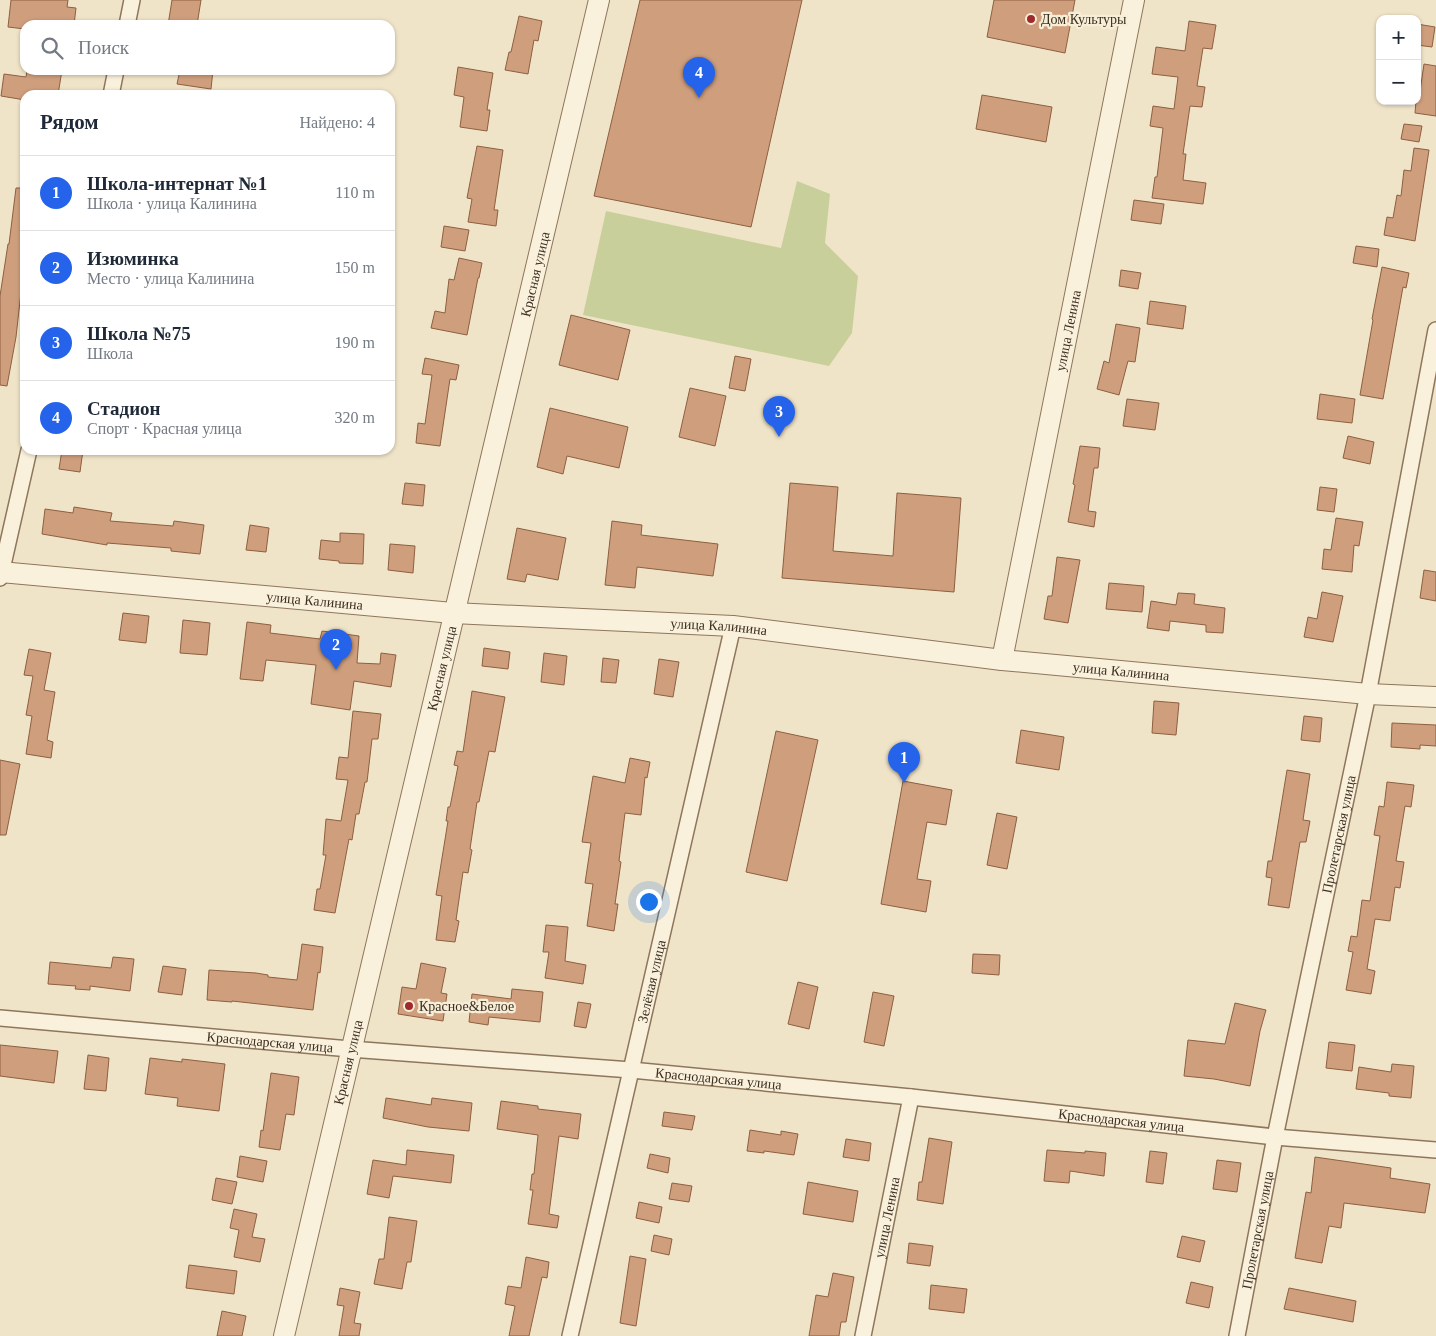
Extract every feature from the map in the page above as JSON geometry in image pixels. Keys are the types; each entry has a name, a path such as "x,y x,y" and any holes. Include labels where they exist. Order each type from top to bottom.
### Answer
{"street":[{"path":"128,20 132,0"},
{"name":"Красная улица","path":"284,1336 350,1049 599,0"},
{"name":"улица Ленина","path":"1002,660 1134,0"},
{"path":"112,90 115,75"},
{"name":"Пролетарская улица","path":"1238,1336 1275,1137 1368,694 1436,330"},
{"path":"0,574 28,455"},
{"name":"улица Калинина","path":"0,574 453,613 733,626 1002,660 1368,694 1436,697"},
{"name":"Зелёная улица","path":"570,1336 733,626"},
{"name":"Краснодарская улица","path":"0,1018 350,1049 631,1070 911,1097 1275,1137 1436,1150"},
{"name":"улица Ленина","path":"863,1336 911,1097"}],"green space":[{"path":"797,181 830,194 825,243 858,276 852,333 829,366 583,315 606,211 781,248"}],"building":[{"path":"11,0 68,0 67,7 76,8 75,20 20,20 20,28 8,27"},
{"path":"172,0 201,0 198,20 169,20"},
{"path":"640,0 802,0 751,227 594,196"},
{"name":"Дом Культуры","path":"994,0 1075,0 1065,53 987,37"},
{"path":"519,16 542,21 538,41 534,40 528,74 505,70"},
{"path":"1189,21 1216,25 1212,49 1203,48 1197,86 1205,87 1202,107 1190,106 1183,154 1186,154 1183,180 1206,183 1203,204 1152,198 1155,177 1157,177 1163,128 1150,126 1153,106 1174,109 1178,77 1152,74 1156,47 1185,51"},
{"path":"1421,25 1435,27 1432,47 1421,46"},
{"path":"1424,64 1436,66 1436,116 1415,113 1416,105 1421,105 1421,84"},
{"path":"458,67 493,73 487,110 490,110 487,131 460,127 464,97 454,95"},
{"path":"4,74 26,77 26,75 61,75 59,90 20,90 20,99 1,96"},
{"path":"179,75 212,75 211,89 177,84"},
{"path":"982,95 1052,107 1046,142 976,129"},
{"path":"1404,124 1422,126 1419,142 1401,139"},
{"path":"477,146 503,150 494,210 498,210 496,226 468,222 472,199 467,198"},
{"path":"1414,148 1429,150 1415,241 1384,235 1387,217 1393,218 1397,195 1401,196 1404,170 1411,171"},
{"path":"16,188 20,188 20,301 7,386 0,385 0,296"},
{"path":"1134,200 1164,204 1161,224 1131,220"},
{"path":"444,226 469,230 465,251 441,247"},
{"path":"1356,246 1379,249 1377,267 1353,263"},
{"path":"459,258 482,263 467,335 431,328 435,311 445,313 449,279 454,280"},
{"path":"1382,267 1409,273 1406,288 1403,287 1383,399 1360,395"},
{"path":"1121,270 1141,273 1138,289 1119,286"},
{"path":"1150,301 1186,306 1183,329 1147,324"},
{"path":"571,315 630,330 618,380 559,365"},
{"path":"1116,324 1140,328 1135,362 1128,361 1119,395 1097,389 1104,361 1109,363"},
{"path":"735,356 751,359 745,391 729,388"},
{"path":"425,358 459,365 456,380 450,379 440,446 416,443 418,423 425,424 432,375 422,374"},
{"path":"690,388 726,396 715,446 679,437"},
{"path":"1320,394 1355,399 1352,423 1317,419"},
{"path":"1127,399 1159,403 1155,430 1123,426"},
{"path":"550,408 628,427 619,468 567,456 563,474 537,467"},
{"path":"1348,436 1374,442 1370,464 1343,458"},
{"path":"1080,446 1100,448 1098,468 1094,468 1088,511 1096,512 1094,527 1068,522"},
{"path":"61,455 82,455 80,472 59,469"},
{"path":"405,483 425,485 423,506 402,504"},
{"path":"790,483 838,487 833,551 893,556 897,493 961,498 954,592 782,578"},
{"path":"1320,487 1337,489 1334,512 1317,510"},
{"path":"74,507 112,513 110,521 173,526 174,521 204,525 200,554 171,551 171,548 107,543 107,545 42,534 45,509 73,513"},
{"path":"1336,518 1363,522 1359,546 1354,545 1352,572 1322,569 1324,549 1331,550"},
{"path":"612,521 642,525 641,535 718,544 713,576 637,567 635,588 605,585"},
{"path":"250,525 269,528 266,552 246,550"},
{"path":"517,528 566,538 558,580 527,574 525,582 507,579"},
{"path":"340,533 364,534 363,564 339,563 339,561 319,559 321,540 340,542"},
{"path":"390,544 415,546 413,573 388,570"},
{"path":"1057,557 1080,560 1068,623 1044,619 1048,596 1052,596"},
{"path":"1424,570 1436,572 1436,601 1420,598"},
{"path":"1109,583 1144,586 1142,612 1106,609"},
{"path":"1322,592 1343,596 1333,642 1304,637 1308,617 1317,619"},
{"path":"1178,593 1195,594 1194,604 1225,608 1223,633 1206,632 1206,625 1170,621 1169,631 1147,628 1151,601 1176,605"},
{"path":"123,613 149,616 146,643 119,640"},
{"path":"183,620 210,623 207,655 180,653"},
{"path":"247,622 271,625 270,633 320,639 322,631 359,636 357,663 380,664 381,653 396,655 391,687 354,681 350,710 311,704 316,665 266,660 263,681 240,679"},
{"path":"484,648 510,652 508,669 482,666"},
{"path":"29,649 51,653 44,690 55,692 47,740 53,742 51,758 26,754 32,716 26,715 33,676 24,675"},
{"path":"544,653 567,656 564,685 541,682"},
{"path":"603,658 619,660 616,683 601,682"},
{"path":"659,659 679,662 673,697 654,694"},
{"path":"472,691 505,697 495,752 489,751 479,802 477,802 468,873 463,872 456,920 459,921 455,942 436,940 442,896 436,895 448,821 446,821 448,807 450,807 458,766 454,765 457,751 463,752"},
{"path":"1154,701 1179,703 1176,735 1152,733"},
{"path":"353,711 381,714 378,739 372,739 367,782 365,782 359,814 356,814 352,840 349,839 335,913 314,910 317,889 320,889 326,855 323,855 326,819 341,821 348,780 336,779 339,757 348,758"},
{"path":"1304,716 1322,718 1320,742 1301,740"},
{"path":"1392,723 1436,725 1436,746 1420,745 1420,749 1391,747"},
{"path":"1021,730 1064,737 1059,770 1016,763"},
{"path":"776,731 818,740 787,881 746,872"},
{"path":"630,758 650,762 647,778 645,777 641,815 625,813 619,861 621,862 615,904 618,904 614,931 587,926 593,884 585,883 591,843 582,842 593,776 625,783"},
{"path":"0,760 20,764 6,835 0,835"},
{"path":"1287,770 1310,774 1303,820 1310,821 1306,842 1300,842 1289,908 1268,905 1272,878 1266,877 1268,861 1272,861"},
{"path":"903,781 952,790 946,825 927,822 917,879 931,881 926,912 881,904"},
{"path":"1387,782 1414,785 1411,807 1405,806 1396,861 1404,862 1400,888 1395,887 1390,921 1375,919 1367,969 1375,971 1371,994 1346,990 1353,952 1348,951 1351,936 1357,937 1362,900 1370,901 1380,836 1374,835 1379,806 1384,807"},
{"path":"997,813 1017,817 1007,869 987,865"},
{"path":"546,925 568,927 565,961 586,965 583,984 545,978 549,952 543,952"},
{"path":"302,944 323,947 313,1010 207,1000 209,970 256,973 268,975 268,977 297,980"},
{"path":"973,954 1000,955 999,975 972,973"},
{"path":"113,957 134,959 130,991 90,986 90,990 75,989 76,986 48,984 50,962 111,968"},
{"path":"421,963 446,968 441,993 447,994 443,1021 398,1014 402,987 416,989"},
{"path":"163,966 186,969 182,995 158,992"},
{"path":"798,982 818,987 809,1029 788,1024"},
{"path":"512,989 543,992 540,1022 489,1017 488,1025 469,1022 472,994 511,999"},
{"path":"873,992 894,996 884,1046 864,1042"},
{"path":"578,1002 591,1004 586,1028 574,1026"},
{"path":"1235,1003 1266,1010 1260,1031 1250,1086 1214,1079 1184,1076 1188,1040 1225,1044"},
{"path":"1329,1042 1355,1045 1352,1071 1326,1068"},
{"path":"0,1045 58,1051 54,1083 0,1076"},
{"path":"88,1055 109,1058 106,1091 84,1089"},
{"path":"150,1058 182,1062 182,1059 225,1064 219,1111 177,1106 178,1098 145,1094"},
{"path":"1392,1064 1414,1066 1411,1098 1389,1096 1389,1093 1356,1089 1359,1067 1391,1072"},
{"path":"271,1073 299,1077 294,1115 286,1114 280,1150 259,1147"},
{"path":"386,1098 431,1105 432,1098 472,1103 469,1131 428,1127 383,1118"},
{"path":"501,1101 538,1106 538,1109 581,1114 578,1139 559,1136 549,1214 559,1216 557,1228 528,1224 533,1190 530,1190 532,1174 534,1174 538,1135 497,1129"},
{"path":"664,1112 695,1116 692,1130 662,1126"},
{"path":"750,1130 781,1135 781,1131 798,1134 794,1155 747,1151"},
{"path":"929,1138 952,1142 943,1204 917,1200"},
{"path":"846,1139 871,1143 869,1161 843,1157"},
{"path":"407,1150 454,1155 451,1183 393,1176 389,1198 367,1194 373,1160 406,1165"},
{"path":"1047,1150 1106,1153 1104,1176 1070,1171 1069,1183 1044,1181"},
{"path":"1150,1151 1167,1153 1163,1184 1146,1182"},
{"path":"650,1154 670,1158 668,1173 647,1168"},
{"path":"240,1156 267,1161 263,1182 237,1177"},
{"path":"1315,1157 1391,1168 1390,1178 1430,1184 1425,1213 1344,1203 1341,1228 1329,1226 1322,1263 1295,1258 1306,1192 1311,1193"},
{"path":"1217,1160 1241,1163 1237,1192 1213,1189"},
{"path":"216,1178 237,1182 232,1204 212,1200"},
{"path":"808,1182 858,1191 853,1222 803,1214"},
{"path":"672,1183 692,1186 689,1202 669,1199"},
{"path":"639,1202 662,1207 659,1223 636,1218"},
{"path":"234,1209 257,1214 252,1237 265,1239 260,1262 234,1257 239,1230 230,1228"},
{"path":"389,1217 417,1221 411,1262 407,1262 402,1289 374,1284 379,1259 384,1259"},
{"path":"654,1235 672,1239 669,1255 651,1251"},
{"path":"1182,1236 1205,1241 1200,1262 1177,1257"},
{"path":"909,1243 933,1246 930,1266 907,1263"},
{"path":"630,1256 646,1259 636,1326 620,1323"},
{"path":"526,1257 549,1262 547,1278 542,1277 529,1336 509,1336 515,1306 505,1304 508,1286 521,1288"},
{"path":"189,1265 237,1271 234,1294 186,1288"},
{"path":"833,1273 854,1277 846,1322 841,1322 839,1336 809,1336 816,1295 828,1297"},
{"path":"1191,1282 1213,1287 1209,1308 1186,1303"},
{"path":"931,1285 967,1289 964,1313 929,1309"},
{"path":"340,1288 360,1292 354,1323 361,1324 359,1336 339,1336 344,1306 337,1305"},
{"path":"1289,1288 1356,1301 1353,1322 1284,1309"},
{"path":"222,1311 246,1316 242,1336 217,1336"}],"place":[{"name":"Дом Культуры","path":"1031,19"},
{"name":"Стадион","path":"699,98"},
{"name":"Школа №75","path":"779,437"},
{"name":"Изюминка","path":"336,670"},
{"name":"Школа-интернат №1","path":"904,783"},
{"name":"Красное&Белое","path":"409,1006"}]}
